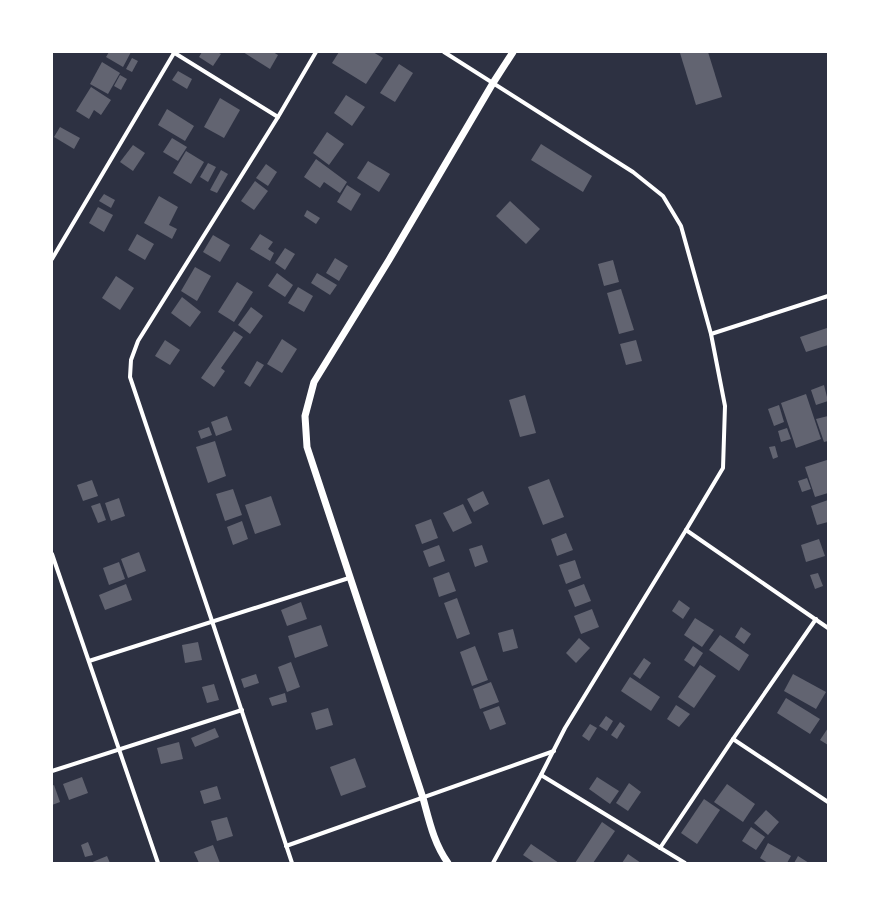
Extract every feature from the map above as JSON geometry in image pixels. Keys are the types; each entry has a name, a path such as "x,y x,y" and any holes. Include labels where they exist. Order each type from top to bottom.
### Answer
{"street":[{"path":"52,259 174,52 278,117"},
{"path":"292,863 130,377 131,360 138,341 278,117 316,52"},
{"path":"444,52 633,172 663,196 681,226 711,334 725,406 723,468 565,728 541,776 493,863"},
{"path":"448,863 442,855 431,829 423,798 349,578 307,447 305,416 314,382 389,260 493,83 513,52"},
{"path":"711,334 828,296"},
{"path":"686,530 828,628"},
{"path":"52,554 158,863"},
{"path":"89,661 349,578"},
{"path":"660,848 816,619"},
{"path":"52,771 242,710"},
{"path":"733,739 828,802"},
{"path":"286,846 554,751"},
{"path":"541,776 685,863"}],"building":[{"path":"109,52 131,52 123,67 106,57"},
{"path":"202,52 217,52 221,54 213,66 199,57"},
{"path":"243,52 273,52 278,55 270,69"},
{"path":"339,52 373,52 383,58 366,84 332,63"},
{"path":"708,52 722,97 696,105 680,53"},
{"path":"132,58 138,61 132,72 126,69"},
{"path":"102,62 120,73 108,94 90,84"},
{"path":"399,64 413,73 395,102 380,93"},
{"path":"178,71 192,79 187,89 172,80"},
{"path":"120,75 127,79 121,90 114,86"},
{"path":"91,87 111,100 101,115 94,110 89,119 76,111"},
{"path":"346,95 365,107 352,126 334,113"},
{"path":"220,98 240,110 224,138 204,127"},
{"path":"167,109 194,126 185,141 158,125"},
{"path":"60,127 80,138 74,149 54,137"},
{"path":"327,132 344,144 329,165 313,153"},
{"path":"172,138 187,147 178,161 163,152"},
{"path":"541,144 592,176 583,192 531,160"},
{"path":"133,145 145,153 133,171 120,162"},
{"path":"186,151 204,162 191,184 173,173"},
{"path":"316,159 347,182 340,193 324,182 320,188 304,177"},
{"path":"368,161 390,174 379,192 357,178"},
{"path":"208,163 216,167 208,182 200,177"},
{"path":"266,164 277,172 268,186 256,178"},
{"path":"221,170 228,174 217,193 210,190"},
{"path":"255,181 268,191 254,210 241,201"},
{"path":"347,185 361,194 351,211 337,202"},
{"path":"104,194 115,200 111,208 99,201"},
{"path":"159,196 178,207 169,225 177,229 172,239 144,223"},
{"path":"510,201 540,229 526,244 496,216"},
{"path":"98,207 113,215 104,232 89,223"},
{"path":"307,210 320,218 316,224 304,216"},
{"path":"137,234 154,244 145,260 128,250"},
{"path":"260,234 273,242 268,249 274,253 270,261 250,249"},
{"path":"213,235 230,245 220,262 203,252"},
{"path":"285,248 295,254 285,270 275,263"},
{"path":"335,258 348,266 339,281 326,273"},
{"path":"613,260 619,282 604,286 598,264"},
{"path":"195,267 211,276 197,301 181,291"},
{"path":"277,273 293,285 285,297 268,286"},
{"path":"317,273 337,285 330,295 311,283"},
{"path":"116,276 134,288 120,310 102,298"},
{"path":"237,282 253,292 234,322 218,312"},
{"path":"298,287 313,296 304,312 288,303"},
{"path":"621,289 634,330 619,334 607,293"},
{"path":"182,297 201,312 190,327 171,313"},
{"path":"251,307 263,316 250,334 238,325"},
{"path":"827,328 828,345 806,352 800,337"},
{"path":"234,331 243,337 221,368 225,371 214,387 201,378"},
{"path":"282,339 297,349 282,373 267,364"},
{"path":"165,340 180,350 170,365 155,356"},
{"path":"636,340 642,361 626,365 620,344"},
{"path":"257,361 264,365 250,387 244,383"},
{"path":"824,385 828,401 816,405 811,390"},
{"path":"806,394 821,439 796,448 781,403"},
{"path":"525,395 536,433 520,437 509,400"},
{"path":"779,405 784,422 774,426 768,409"},
{"path":"227,416 232,430 216,436 211,422"},
{"path":"828,416 828,441 824,442 816,419"},
{"path":"209,427 212,435 201,439 198,431"},
{"path":"787,428 791,439 781,442 778,431"},
{"path":"215,441 226,476 208,483 196,447"},
{"path":"775,446 778,457 773,459 769,447"},
{"path":"827,460 828,493 815,497 805,467"},
{"path":"807,478 811,489 802,492 798,481"},
{"path":"549,479 564,517 543,525 528,487"},
{"path":"92,480 98,496 83,501 77,485"},
{"path":"233,489 242,515 225,521 216,494"},
{"path":"483,491 489,504 474,512 467,499"},
{"path":"271,496 281,525 255,534 245,505"},
{"path":"119,498 125,516 111,521 105,503"},
{"path":"828,500 828,522 817,525 811,506"},
{"path":"100,503 106,520 98,523 91,506"},
{"path":"463,504 472,523 453,532 443,513"},
{"path":"431,519 438,538 422,544 415,525"},
{"path":"242,521 248,539 233,545 227,527"},
{"path":"566,533 573,550 557,556 551,539"},
{"path":"819,539 825,556 806,562 801,545"},
{"path":"439,545 445,561 429,567 423,551"},
{"path":"482,545 488,562 475,567 469,549"},
{"path":"139,552 146,571 128,578 121,559"},
{"path":"575,560 581,578 566,584 559,565"},
{"path":"119,562 125,579 109,585 103,568"},
{"path":"449,572 456,591 439,597 433,578"},
{"path":"818,573 823,586 815,589 810,575"},
{"path":"126,584 132,600 105,610 99,595"},
{"path":"584,584 591,601 575,607 568,590"},
{"path":"457,598 470,634 457,639 444,603"},
{"path":"679,600 690,608 683,619 672,611"},
{"path":"301,602 307,619 287,626 281,610"},
{"path":"592,609 599,627 581,634 574,616"},
{"path":"695,618 714,630 702,647 684,635"},
{"path":"321,625 328,646 295,658 288,636"},
{"path":"741,627 751,634 744,644 735,637"},
{"path":"513,629 518,648 503,652 498,633"},
{"path":"720,635 749,655 739,671 709,650"},
{"path":"579,638 590,648 576,663 566,653"},
{"path":"198,642 202,660 185,663 182,645"},
{"path":"475,646 488,680 472,686 460,652"},
{"path":"693,646 703,653 694,667 684,660"},
{"path":"644,658 651,663 640,679 633,674"},
{"path":"291,662 300,687 287,692 278,667"},
{"path":"700,665 716,676 694,708 678,697"},
{"path":"256,674 259,683 244,688 241,679"},
{"path":"793,674 826,692 816,709 784,691"},
{"path":"630,677 660,697 651,711 621,691"},
{"path":"491,682 499,702 480,709 473,689"},
{"path":"214,684 219,700 207,703 202,687"},
{"path":"285,693 287,702 272,706 269,698"},
{"path":"786,698 820,719 810,734 777,713"},
{"path":"676,705 690,714 679,727 667,719"},
{"path":"499,706 506,724 490,730 483,712"},
{"path":"328,708 333,725 316,730 311,713"},
{"path":"606,716 613,721 607,731 599,726"},
{"path":"620,722 625,726 617,739 611,735"},
{"path":"590,724 597,728 589,741 582,736"},
{"path":"215,728 219,737 195,747 191,738"},
{"path":"828,728 828,745 820,740"},
{"path":"179,742 183,759 161,764 157,748"},
{"path":"355,758 366,787 341,796 330,767"},
{"path":"82,777 88,793 69,800 63,784"},
{"path":"597,777 619,791 610,804 589,789"},
{"path":"629,783 641,792 628,811 616,803"},
{"path":"727,784 755,804 743,822 714,802"},
{"path":"54,785 60,802 52,805 52,786"},
{"path":"217,786 221,799 204,804 200,791"},
{"path":"704,799 720,810 697,844 681,833"},
{"path":"766,810 779,822 768,835 754,823"},
{"path":"227,817 233,836 217,841 211,821"},
{"path":"602,822 615,831 593,863 575,863"},
{"path":"751,827 765,837 756,850 742,841"},
{"path":"88,842 93,855 85,857 81,845"},
{"path":"768,843 791,856 787,863 768,863 760,858"},
{"path":"531,844 559,863 535,863 523,855"},
{"path":"213,845 220,863 199,863 194,852"},
{"path":"628,854 641,863 622,863"},
{"path":"107,856 110,863 90,863"},
{"path":"798,856 809,863 794,863"}]}
